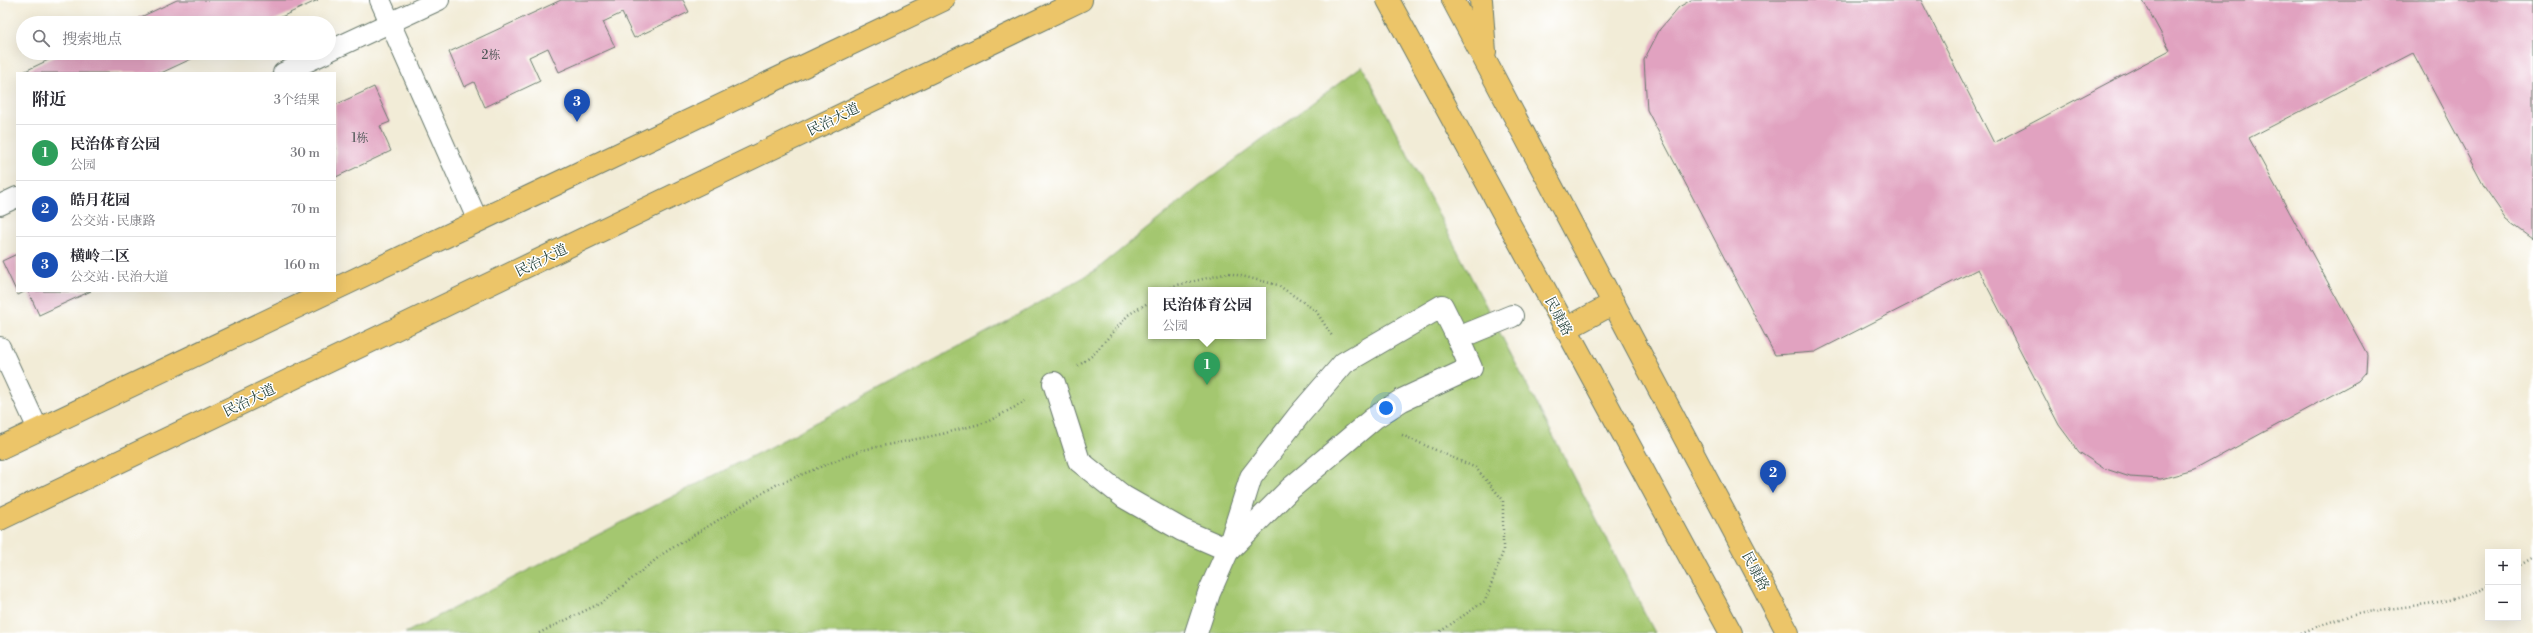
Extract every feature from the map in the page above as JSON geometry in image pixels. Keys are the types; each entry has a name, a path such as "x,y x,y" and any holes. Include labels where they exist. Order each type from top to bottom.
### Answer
{"main road":[{"path":"336,289 943,0"},
{"name":"民治大道","path":"0,519 1081,0"},
{"path":"1376,0 1393,9"},
{"name":"民康路","path":"1453,0 1788,633"},
{"path":"1481,0 1486,61"},
{"name":"民康路","path":"1393,9 1731,633"},
{"path":"0,448 328,292"},
{"path":"1566,330 1614,303"}],"street":[{"path":"1196,633 1209,593 1228,550 1251,477 1299,415 1344,363 1442,306 1471,368 1402,400 1374,418 1290,489 1228,550"},
{"path":"1458,338 1512,316"},
{"path":"1054,383 1079,461 1124,496 1182,530 1228,550"}],"lane":[{"path":"380,0 478,221"},
{"path":"336,49 439,0"},
{"path":"285,72 311,60"},
{"path":"0,205 16,197"},
{"path":"0,347 38,429"}],"path":[{"path":"1172,287 1229,273 1278,285 1316,311 1338,345 1344,363"},
{"path":"539,633 603,602 664,553 776,485 862,450 942,434 987,422 1033,397 1093,355 1128,315 1148,303"},
{"path":"1374,418 1381,426 1476,468 1502,500 1503,552 1485,602 1438,633"},
{"path":"2521,564 2533,557"},
{"path":"2301,633 2337,619 2454,598 2474,593 2485,588"}],"green space":[{"path":"1362,66 1655,633 405,633 766,449 1008,321 1096,270 1200,186"}],"building":[{"path":"177,0 318,0 283,16 143,16"},
{"path":"561,0 683,0 689,12 634,38 622,13 603,22 615,47 559,72 548,48 529,57 540,81 485,107 474,82 464,87 449,52"},
{"path":"1691,0 1921,0 1994,143 2170,50 2143,0 2533,0 2533,239 2507,220 2485,188 2413,53 2249,138 2367,354 2366,372 2358,381 2194,470 2161,479 2130,477 2103,468 2079,452 2059,425 1978,269 1815,352 1775,355 1647,110 1644,60 1660,29 1679,7"},
{"path":"48,60 189,60 163,72 23,72"},
{"path":"374,87 390,122 380,126 391,151 336,177 336,105"},
{"path":"16,254 16,291 2,261"},
{"path":"17,292 24,292 18,295"},
{"path":"28,292 89,292 39,315"}],"place":[{"name":"横岭二区","path":"577,122"},
{"name":"民治体育公园","path":"1207,385"},
{"name":"皓月花园","path":"1773,493"}]}
